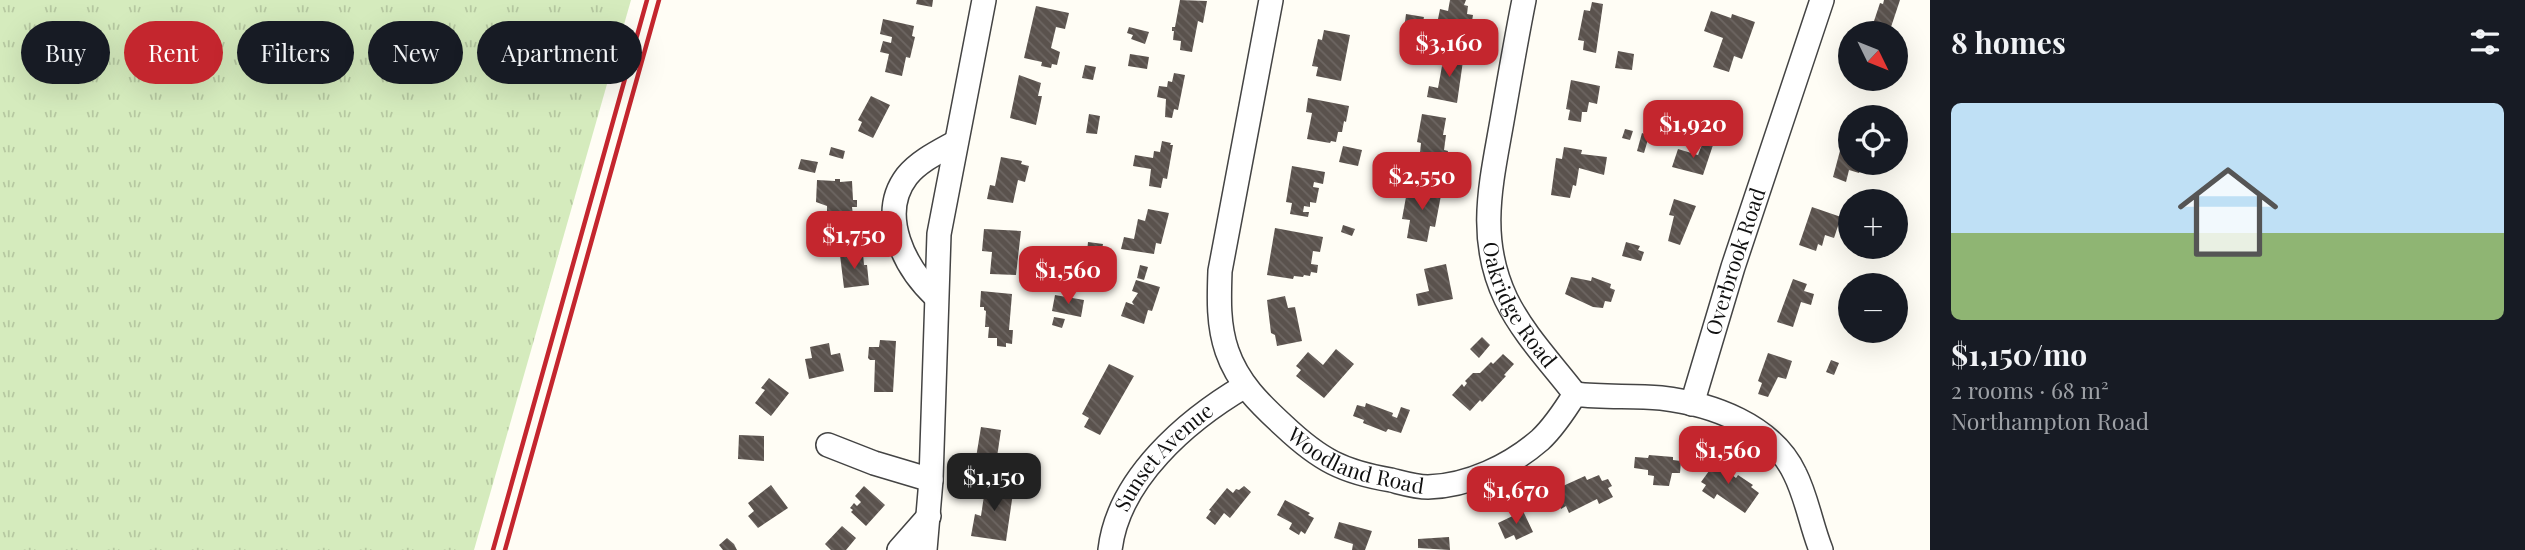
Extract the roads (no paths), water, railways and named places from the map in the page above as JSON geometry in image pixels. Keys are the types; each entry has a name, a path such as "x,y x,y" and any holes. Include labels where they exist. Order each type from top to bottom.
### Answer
{"street":[{"path":"925,550 931,481 939,233 984,0"},
{"name":"Woodland Road","path":"1271,0 1220,271 1218,300 1227,350 1245,386 1290,432 1324,460 1365,475 1426,487 1454,484 1475,478 1521,454 1557,422 1575,394"},
{"name":"Oakridge Road","path":"1524,0 1488,202 1490,252 1497,277 1522,326 1575,394"},
{"name":"Overbrook Road","path":"1692,404 1733,267 1822,0"},
{"path":"936,297 913,270 902,250 896,233 895,212 898,195 907,177 923,162 956,142"},
{"name":"Sunset Avenue","path":"1110,550 1117,517 1150,466 1192,421 1245,386"},
{"path":"1575,394 1614,398 1662,398 1692,404 1741,421 1770,440 1786,458 1796,476 1819,545"},
{"path":"828,446 931,481"},
{"path":"899,550 929,516"}],"railway":[{"path":"493,550 647,0"},
{"path":"505,550 659,0"}]}
